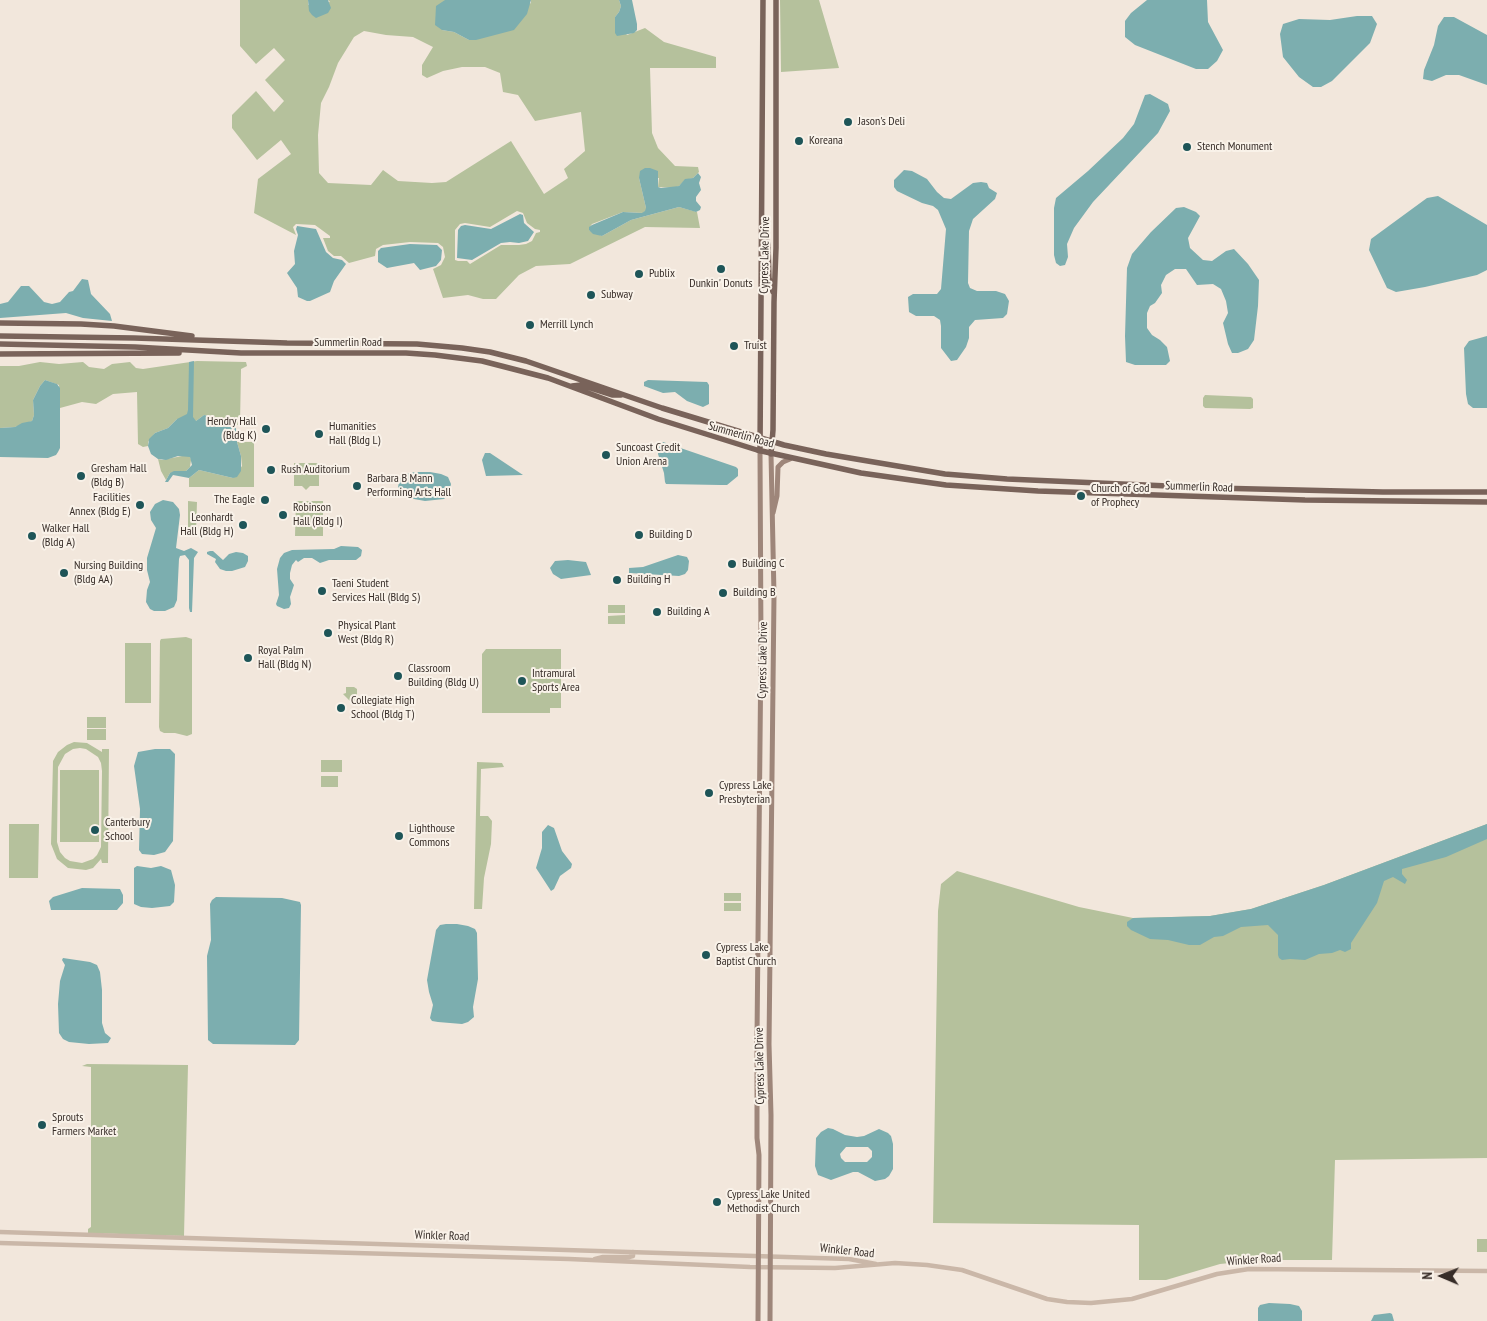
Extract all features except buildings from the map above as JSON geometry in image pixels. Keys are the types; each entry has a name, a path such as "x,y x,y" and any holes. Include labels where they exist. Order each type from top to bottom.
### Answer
{"main road":[{"name":"Cypress Lake Drive","path":"758,1321 757,1036 761,651 760,438 763,0"},
{"name":"Cypress Lake Drive","path":"770,1321 771,1115 769,1044 774,612 771,454 776,241 776,0"},
{"path":"762,229 768,244 769,278 774,294"},
{"path":"0,324 54,323 106,326 259,342"},
{"name":"Summerlin Road","path":"0,336 416,344 490,352 526,361 662,408 772,442 916,470 1007,479 1322,491 1487,492"},
{"name":"Summerlin Road","path":"0,344 135,347 241,353 406,353 445,356 498,364 527,371 658,419 790,459 900,479 982,488 1305,500 1487,502"},
{"path":"0,354 241,353"},
{"path":"570,386 581,385 612,395 629,396"},
{"path":"772,521 777,496 778,467 790,459"}],"street":[{"name":"Winkler Road","path":"0,1232 853,1259 882,1265"},
{"name":"Winkler Road","path":"0,1243 592,1260 671,1265 835,1268 895,1263 920,1264 950,1267 1047,1298 1067,1302 1091,1303 1132,1299 1217,1274 1249,1269 1487,1271"},
{"path":"592,1260 603,1257 629,1257 633,1256 633,1252"}],"green space":[{"path":"240,0 308,0 308,5 330,2 328,0 445,0 442,30 454,32 469,40 531,3 531,0 619,0 621,6 615,17 627,35 645,28 664,42 716,57 716,68 650,68 652,133 658,148 675,166 698,167 699,172 693,178 685,180 674,188 658,187 659,178 639,178 646,211 643,213 623,212 592,224 589,230 602,236 631,220 679,207 697,212 700,228 645,227 570,264 536,266 519,275 496,299 483,299 468,295 443,298 433,269 441,265 445,257 443,247 438,243 410,242 383,245 376,249 375,256 349,263 341,256 334,256 328,251 323,238 330,238 330,236 315,225 296,224 293,227 296,235 254,213 258,179 291,154 281,140 257,160 232,128 232,115 256,91 274,112 284,101 265,80 285,60 274,48 256,64 240,46","holes":["364,31 413,37 433,47 422,65 422,75 427,78 443,71 462,67 485,67 500,73 503,92 518,95 535,121 581,112 585,151 564,169 568,178 544,194 511,141 446,182 398,181 383,170 371,185 328,183 319,173 318,135 321,103 338,63 354,37","517,211 523,213 527,223 540,230 532,241 519,245 501,245 470,264 467,261 455,260 455,230 460,224 490,227"]},
{"path":"780,0 819,0 839,68 781,72"},
{"path":"197,361 246,362 247,366 241,369 240,424 227,427 213,417 204,415 196,421 177,419 168,428 155,433 148,442 148,446 143,447 138,444 137,392 113,394 96,404 82,402 60,408 59,385 45,380 33,400 34,415 32,421 15,427 0,428 0,366 19,366 40,362 59,364 83,362 89,367 104,369 112,364 130,362 136,368 143,369"},
{"path":"1205,395 1251,397 1253,399 1253,408 1205,408 1203,406 1203,398"},
{"path":"237,442 254,442 254,487 189,487 189,478 199,470 233,478 242,466"},
{"path":"190,456 191,460 190,467 186,471 170,473 166,480 158,459 162,460"},
{"path":"294,463 319,463 319,486 310,486 306,490 302,486 294,486"},
{"path":"188,501 197,502 196,532 188,532"},
{"path":"296,501 323,501 323,536 295,536"},
{"path":"608,605 625,605 625,613 608,613"},
{"path":"625,615 625,624 608,624 608,616"},
{"path":"186,637 192,639 192,734 187,736 164,733 160,731 159,727 160,641 161,639"},
{"path":"125,643 151,643 151,703 125,703"},
{"name":"Intramural Sports Area","path":"486,649 561,649 561,708 550,708 550,713 482,713 482,654"},
{"path":"346,687 357,689 357,699 352,703 343,694 346,693"},
{"path":"87,717 106,717 106,728 87,728"},
{"path":"87,729 106,729 106,740 87,740"},
{"path":"74,742 87,743 102,752 102,749 109,749 108,863 102,863 101,859 93,868 86,870 68,868 57,859 51,844 53,761 58,752","holes":["73,749 86,749 98,757 101,763 101,847 93,859 82,863 65,858 60,852 57,842 58,767 65,754"]},
{"path":"321,760 342,760 342,772 321,772"},
{"path":"477,762 502,763 504,767 481,769 480,816 488,816 492,821 491,844 484,878 482,909 474,909"},
{"path":"60,770 99,770 99,842 60,842"},
{"path":"321,776 338,776 338,787 321,787"},
{"path":"9,824 39,824 38,878 9,878"},
{"path":"1487,824 1487,1158 1335,1160 1332,1260 1261,1260 1220,1264 1166,1280 1139,1280 1139,1225 933,1223 938,911 941,884 957,871 1079,907 1133,918 1210,916 1251,909 1324,885"},
{"path":"724,893 741,893 741,901 724,901"},
{"path":"724,903 741,903 741,911 724,911"},
{"path":"87,1064 188,1065 184,1236 88,1233 88,1229 91,1227 91,1067 82,1066"},
{"path":"1477,1239 1487,1239 1487,1252 1477,1252"}],"water":[{"path":"308,0 328,0 331,8 328,13 316,18 309,11"},
{"path":"445,0 531,0 527,14 514,30 476,40 469,40 454,32 442,30 435,25 436,6"},
{"path":"619,0 632,0 637,24 637,30 634,33 617,36 615,33 615,17 621,6"},
{"path":"1147,0 1207,0 1208,22 1223,50 1217,61 1208,69 1196,69 1135,45 1125,37 1125,21 1131,13"},
{"path":"1372,16 1377,24 1370,43 1332,81 1321,87 1313,87 1299,77 1283,57 1280,34 1283,24 1299,19 1330,20"},
{"path":"1444,17 1454,17 1487,35 1487,85 1459,75 1446,75 1432,81 1423,79 1438,26"},
{"path":"1150,94 1168,104 1170,111 1158,133 1093,202 1074,228 1067,244 1068,257 1065,265 1060,266 1056,263 1054,255 1054,208 1056,198 1123,138 1134,124 1145,95"},
{"path":"645,168 658,171 658,187 661,188 679,186 685,179 693,178 698,173 701,177 699,183 701,190 696,197 696,201 701,207 700,210 696,212 679,207 631,220 602,236 593,234 589,230 589,227 592,225 623,212 642,213 645,211 646,208 639,178 640,171"},
{"path":"904,170 912,171 927,179 944,198 951,199 973,183 981,182 987,183 989,188 997,193 995,199 973,219 969,231 968,283 970,288 977,291 996,291 1005,294 1009,301 1007,314 1003,318 975,320 969,327 969,338 966,347 957,360 951,361 941,348 940,320 934,316 916,316 909,312 908,297 913,294 937,294 941,289 946,229 938,210 933,206 897,191 894,187 894,180"},
{"path":"1438,196 1487,225 1487,270 1477,275 1425,287 1396,292 1387,288 1369,250 1371,239 1427,198"},
{"path":"1184,207 1196,212 1200,216 1188,238 1190,248 1203,260 1212,261 1226,251 1234,249 1259,280 1254,340 1248,349 1232,353 1223,323 1228,313 1221,289 1213,284 1197,285 1186,269 1175,269 1166,275 1161,285 1162,293 1155,303 1150,306 1147,313 1147,328 1152,335 1167,347 1170,361 1166,365 1135,365 1126,362 1127,268 1132,254 1176,208"},
{"path":"520,214 523,215 524,223 534,232 528,241 501,243 472,260 457,258 458,230 461,226 491,229"},
{"path":"297,226 316,229 326,252 333,258 342,260 346,264 334,281 330,292 310,301 298,297 297,288 287,273 295,264 294,251 298,235"},
{"path":"410,244 437,245 442,250 441,260 436,266 420,270 414,263 387,268 378,262 378,251 381,248"},
{"path":"82,279 88,280 91,294 110,314 112,321 83,318 66,313 0,318 0,304 8,302 21,286 29,286 44,302 52,304 60,302 69,292 73,291"},
{"path":"1487,336 1487,408 1473,408 1468,404 1466,394 1464,348 1469,341"},
{"path":"194,361 193,417 196,421 204,415 209,416 227,427 234,426 236,428 241,456 241,471 237,477 233,478 199,470 189,478 173,475 168,482 165,482 170,473 186,471 192,465 190,457 178,456 166,460 158,459 151,454 148,446 149,439 155,433 168,428 177,419 187,414 189,362"},
{"path":"45,380 57,384 60,388 60,448 58,452 56,455 48,458 0,457 0,428 15,427 32,421 34,415 33,400"},
{"path":"648,380 707,382 709,385 709,404 703,407 687,401 675,392 663,393 644,386 644,382"},
{"path":"663,442 736,467 738,469 738,476 727,485 666,484 658,454 659,447"},
{"path":"485,453 490,453 523,475 486,476 482,460"},
{"path":"430,472 448,477 451,484 449,494 444,499 425,501 403,497 398,487 400,478 405,474"},
{"path":"163,500 173,502 179,509 176,548 184,551 191,548 198,552 194,558 192,612 190,612 189,608 189,560 185,555 180,556 179,559 177,600 174,607 165,611 154,611 150,609 146,602 150,582 147,558 156,528 151,520 150,512 155,504"},
{"path":"341,546 358,547 362,550 361,556 356,560 329,560 320,563 312,558 304,558 298,562 296,560 292,565 290,573 290,579 294,585 290,597 291,604 289,608 284,609 277,606 279,595 277,569 280,558 284,553 292,550 334,549"},
{"path":"213,551 223,560 229,554 243,553 248,556 248,561 245,567 226,571 220,569 215,562 216,559 207,554"},
{"path":"678,555 687,557 689,561 688,570 685,574 679,576 629,573 629,568 643,567"},
{"path":"555,561 586,562 591,575 561,579 553,574 550,568"},
{"path":"170,749 175,754 173,841 165,852 154,855 142,854 139,850 140,809 134,766 138,752"},
{"path":"1487,824 1487,839 1446,857 1402,869 1402,874 1407,880 1405,884 1393,877 1384,881 1377,903 1351,943 1351,949 1345,952 1340,950 1319,954 1305,960 1282,960 1278,955 1278,935 1268,925 1241,927 1223,936 1214,937 1200,945 1150,939 1131,930 1127,926 1127,922 1133,918 1210,916 1251,909 1324,885"},
{"path":"548,825 554,828 562,851 572,864 571,868 560,876 554,889 551,891 536,868 542,848 542,832"},
{"path":"137,866 151,868 161,866 171,870 175,885 174,902 170,906 152,908 134,904 134,868"},
{"path":"82,888 120,889 123,895 123,903 117,910 51,910 49,901 53,897"},
{"path":"216,897 282,898 300,902 299,1040 295,1045 213,1044 208,1040 207,956 211,940 210,904"},
{"path":"440,925 468,926 475,929 477,933 478,979 473,1007 474,1017 462,1024 432,1021 430,1018 433,1005 427,980 436,930"},
{"path":"63,958 90,962 97,965 100,972 102,990 102,1023 105,1033 111,1038 108,1043 69,1042 63,1039 59,1033 58,1004 60,981 65,965 62,960"},
{"path":"828,1128 845,1135 857,1137 879,1129 888,1133 893,1144 893,1169 889,1176 875,1181 858,1172 831,1180 818,1175 815,1166 816,1138","holes":["846,1147 868,1147 872,1151 872,1157 867,1162 845,1162 841,1158 840,1154"]},
{"path":"1269,1303 1299,1306 1302,1311 1302,1321 1258,1321 1258,1308 1260,1305"},
{"path":"1390,1313 1394,1321 1371,1321 1374,1315"}],"place":[{"name":"Jason's Deli","path":"848,122"},
{"name":"Koreana","path":"799,141"},
{"name":"Stench Monument","path":"1187,147"},
{"name":"Dunkin' Donuts","path":"721,269"},
{"name":"Publix","path":"639,274"},
{"name":"Subway","path":"591,295"},
{"name":"Merrill Lynch","path":"530,325"},
{"name":"Truist","path":"734,346"},
{"name":"Hendry Hall (Bldg K)","path":"266,429"},
{"name":"Humanities Hall (Bldg L)","path":"319,434"},
{"name":"Suncoast Credit Union Arena","path":"606,455"},
{"name":"Rush Auditorium","path":"271,470"},
{"name":"Gresham Hall (Bldg B)","path":"81,476"},
{"name":"Barbara B Mann Performing Arts Hall","path":"357,486"},
{"name":"Church of God of Prophecy","path":"1081,496"},
{"name":"The Eagle","path":"265,500"},
{"name":"Facilities Annex (Bldg E)","path":"140,505"},
{"name":"Robinson Hall (Bldg I)","path":"283,515"},
{"name":"Leonhardt Hall (Bldg H)","path":"243,525"},
{"name":"Building D","path":"639,535"},
{"name":"Walker Hall (Bldg A)","path":"32,536"},
{"name":"Building C","path":"732,564"},
{"name":"Nursing Building (Bldg AA)","path":"64,573"},
{"name":"Building H","path":"617,580"},
{"name":"Taeni Student Services Hall (Bldg S)","path":"322,591"},
{"name":"Building B","path":"723,593"},
{"name":"Building A","path":"657,612"},
{"name":"Physical Plant West (Bldg R)","path":"328,633"},
{"name":"Royal Palm Hall (Bldg N)","path":"248,658"},
{"name":"Classroom Building (Bldg U)","path":"398,676"},
{"name":"Intramural Sports Area","path":"522,681"},
{"name":"Collegiate High School (Bldg T)","path":"341,708"},
{"name":"Cypress Lake Presbyterian","path":"709,793"},
{"name":"Canterbury School","path":"95,830"},
{"name":"Lighthouse Commons","path":"399,836"},
{"name":"Cypress Lake Baptist Church","path":"706,955"},
{"name":"Sprouts Farmers Market","path":"42,1125"},
{"name":"Cypress Lake United Methodist Church","path":"717,1202"}]}
